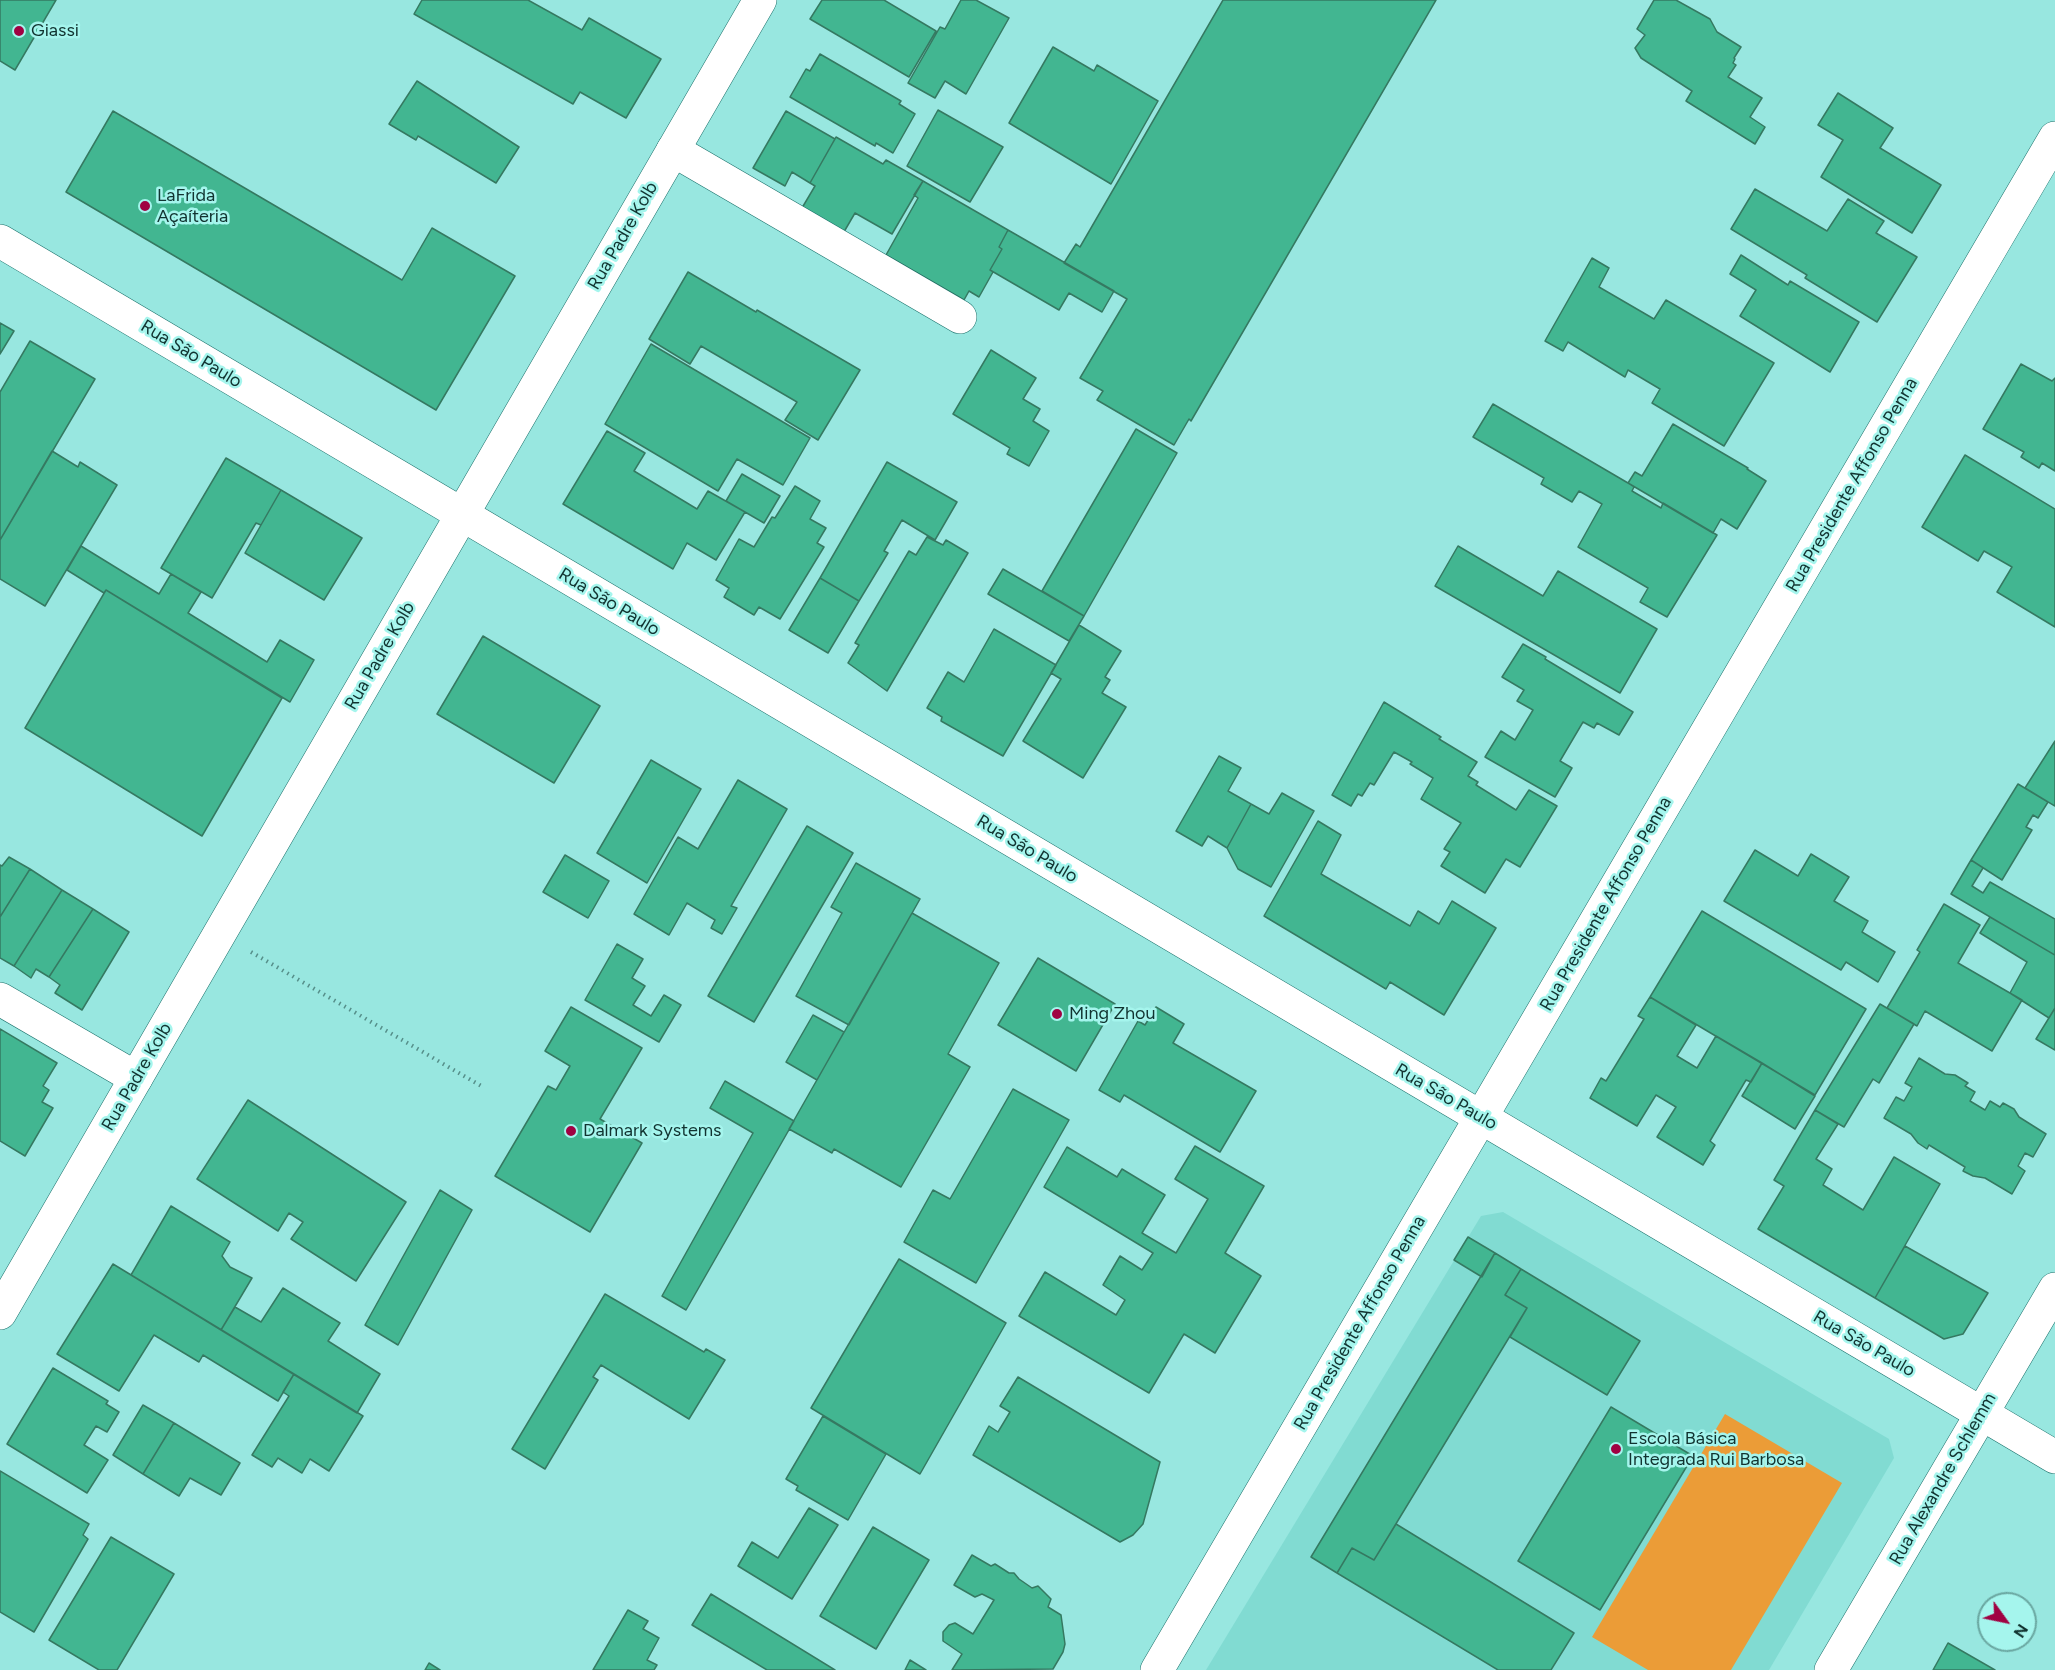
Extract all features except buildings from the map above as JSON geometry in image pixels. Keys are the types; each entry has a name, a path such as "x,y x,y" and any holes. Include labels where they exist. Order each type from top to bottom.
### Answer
{"main road":[{"name":"Rua Padre Kolb","path":"0,1313 760,0"},
{"name":"Rua Presidente Affonso Penna","path":"1157,1670 2055,138"},
{"path":"673,150 960,317"},
{"name":"Rua São Paulo","path":"0,241 2055,1457"},
{"path":"0,999 136,1078"},
{"name":"Rua Alexandre Schlemm","path":"1831,1670 2055,1289"}],"path":[{"path":"219,934 483,1087"}],"shaded area":[{"name":"Escola Básica Integrada Rui Barbosa","path":"1503,1212 1889,1439 1894,1458 1769,1670 1206,1670 1481,1216"},
{"path":"1725,1414 1842,1483 1731,1670 1648,1670 1592,1637"}],"place":[{"name":"Giassi","path":"19,31"},
{"name":"LaFrida Açaíteria","path":"145,206"},
{"name":"Ming Zhou","path":"1057,1014"},
{"name":"Dalmark Systems","path":"571,1131"},
{"name":"Escola Básica Integrada Rui Barbosa","path":"1616,1449"}]}
